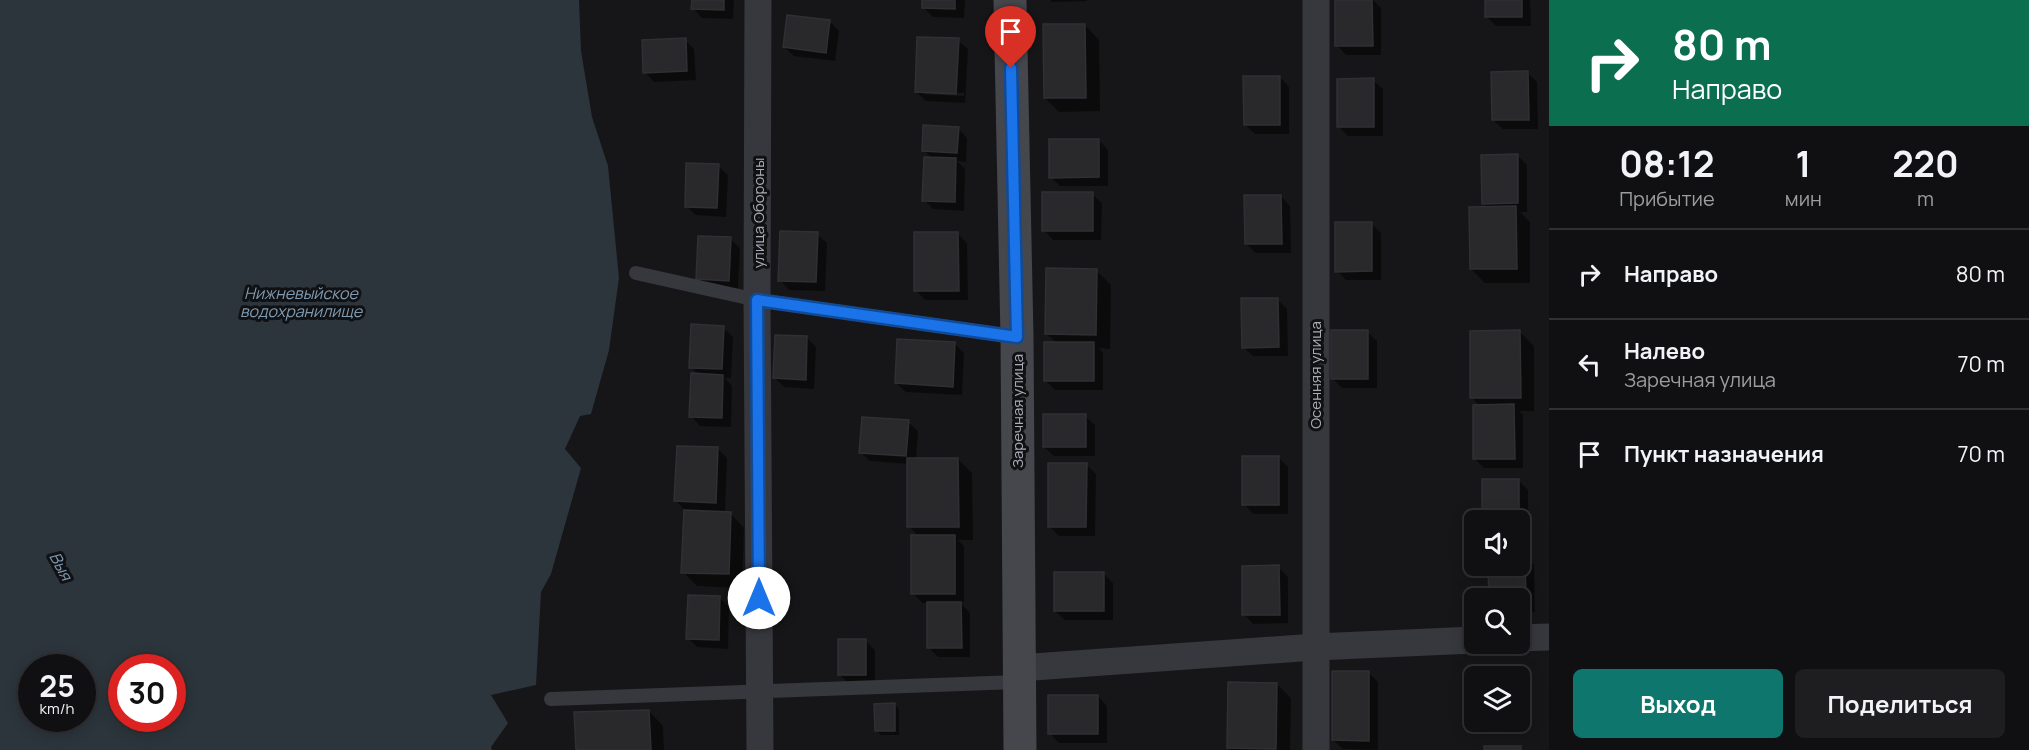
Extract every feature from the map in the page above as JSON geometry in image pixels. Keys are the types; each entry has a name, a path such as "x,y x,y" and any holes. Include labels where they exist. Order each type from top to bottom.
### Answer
{"street":[{"name":"улица Обороны","path":"758,0 760,750"},
{"name":"Заречная улица","path":"1010,0 1017,337 1020,750"},
{"name":"Осенняя улица","path":"1316,0 1316,750"},
{"path":"1530,638 1549,637"},
{"path":"1019,675 1315,647 1464,640"}],"lane":[{"path":"636,273 757,300 1017,337"},
{"path":"551,699 1019,675"}],"water":[{"name":"Нижневыйское водохранилище","path":"0,0 579,0 581,51 592,117 608,166 619,278 609,350 591,414 580,416 565,449 581,468 551,574 541,592 536,685 491,695 508,723 491,747 492,750 0,750"}],"building":[{"path":"692,0 724,0 724,10 691,9"},
{"path":"922,0 955,0 955,9 922,8"},
{"path":"1335,0 1372,0 1373,46 1335,46"},
{"path":"1485,0 1522,0 1522,17 1485,17"},
{"path":"787,15 830,20 826,53 783,47"},
{"path":"1043,24 1085,24 1086,98 1044,98"},
{"path":"917,37 959,38 956,94 915,92"},
{"path":"686,38 687,71 643,73 642,40"},
{"path":"1528,71 1529,120 1492,120 1491,72"},
{"path":"1243,76 1280,76 1280,125 1244,125"},
{"path":"1374,78 1374,127 1337,127 1337,79"},
{"path":"923,125 959,127 957,153 922,151"},
{"path":"1049,139 1099,139 1099,177 1049,178"},
{"path":"1518,154 1518,203 1482,204 1481,155"},
{"path":"924,157 956,158 955,202 922,201"},
{"path":"686,163 719,164 717,208 685,207"},
{"path":"1042,192 1093,192 1093,231 1042,231"},
{"path":"1244,195 1281,195 1282,244 1245,244"},
{"path":"1516,206 1517,269 1470,269 1469,207"},
{"path":"1335,222 1372,222 1372,271 1335,272"},
{"path":"780,231 818,232 816,282 778,281"},
{"path":"914,232 958,232 959,291 914,291"},
{"path":"698,236 731,237 729,281 696,279"},
{"path":"1046,268 1097,269 1096,335 1045,334"},
{"path":"1241,298 1278,298 1279,347 1242,348"},
{"path":"691,324 724,326 722,369 689,368"},
{"path":"1331,330 1368,330 1368,379 1331,379"},
{"path":"1520,330 1521,398 1470,398 1470,331"},
{"path":"775,335 807,336 806,380 773,378"},
{"path":"897,339 955,342 953,387 895,383"},
{"path":"1044,342 1094,342 1094,381 1044,381"},
{"path":"691,373 723,375 722,418 689,417"},
{"path":"1514,404 1515,459 1473,459 1473,405"},
{"path":"1043,414 1086,414 1086,447 1043,447"},
{"path":"862,417 909,420 906,456 859,453"},
{"path":"677,446 718,447 716,503 674,501"},
{"path":"1242,456 1279,456 1279,505 1242,505"},
{"path":"907,458 958,458 959,527 907,527"},
{"path":"1048,463 1087,463 1086,527 1048,527"},
{"path":"1482,479 1519,479 1519,510 1482,510"},
{"path":"684,510 731,512 729,574 681,573"},
{"path":"911,535 955,535 955,594 911,594"},
{"path":"1279,565 1280,615 1242,615 1242,566"},
{"path":"1054,572 1104,572 1104,611 1054,611"},
{"path":"1488,576 1525,576 1526,588 1489,588"},
{"path":"688,595 720,596 719,640 686,639"},
{"path":"927,602 961,602 962,648 927,648"},
{"path":"838,639 866,639 866,675 838,675"},
{"path":"1332,671 1369,671 1369,741 1332,740"},
{"path":"1228,682 1277,683 1276,749 1227,748"},
{"path":"1048,695 1098,695 1098,734 1048,734"},
{"path":"895,703 895,731 875,731 874,704"},
{"path":"649,710 651,750 576,750 574,712"},
{"path":"1484,746 1521,746 1521,750 1484,750"}],"route":[{"path":"759,598 757,300 1017,337 1011,68"}],"water label":[{"name":"Выя","path":"61,566"}]}
